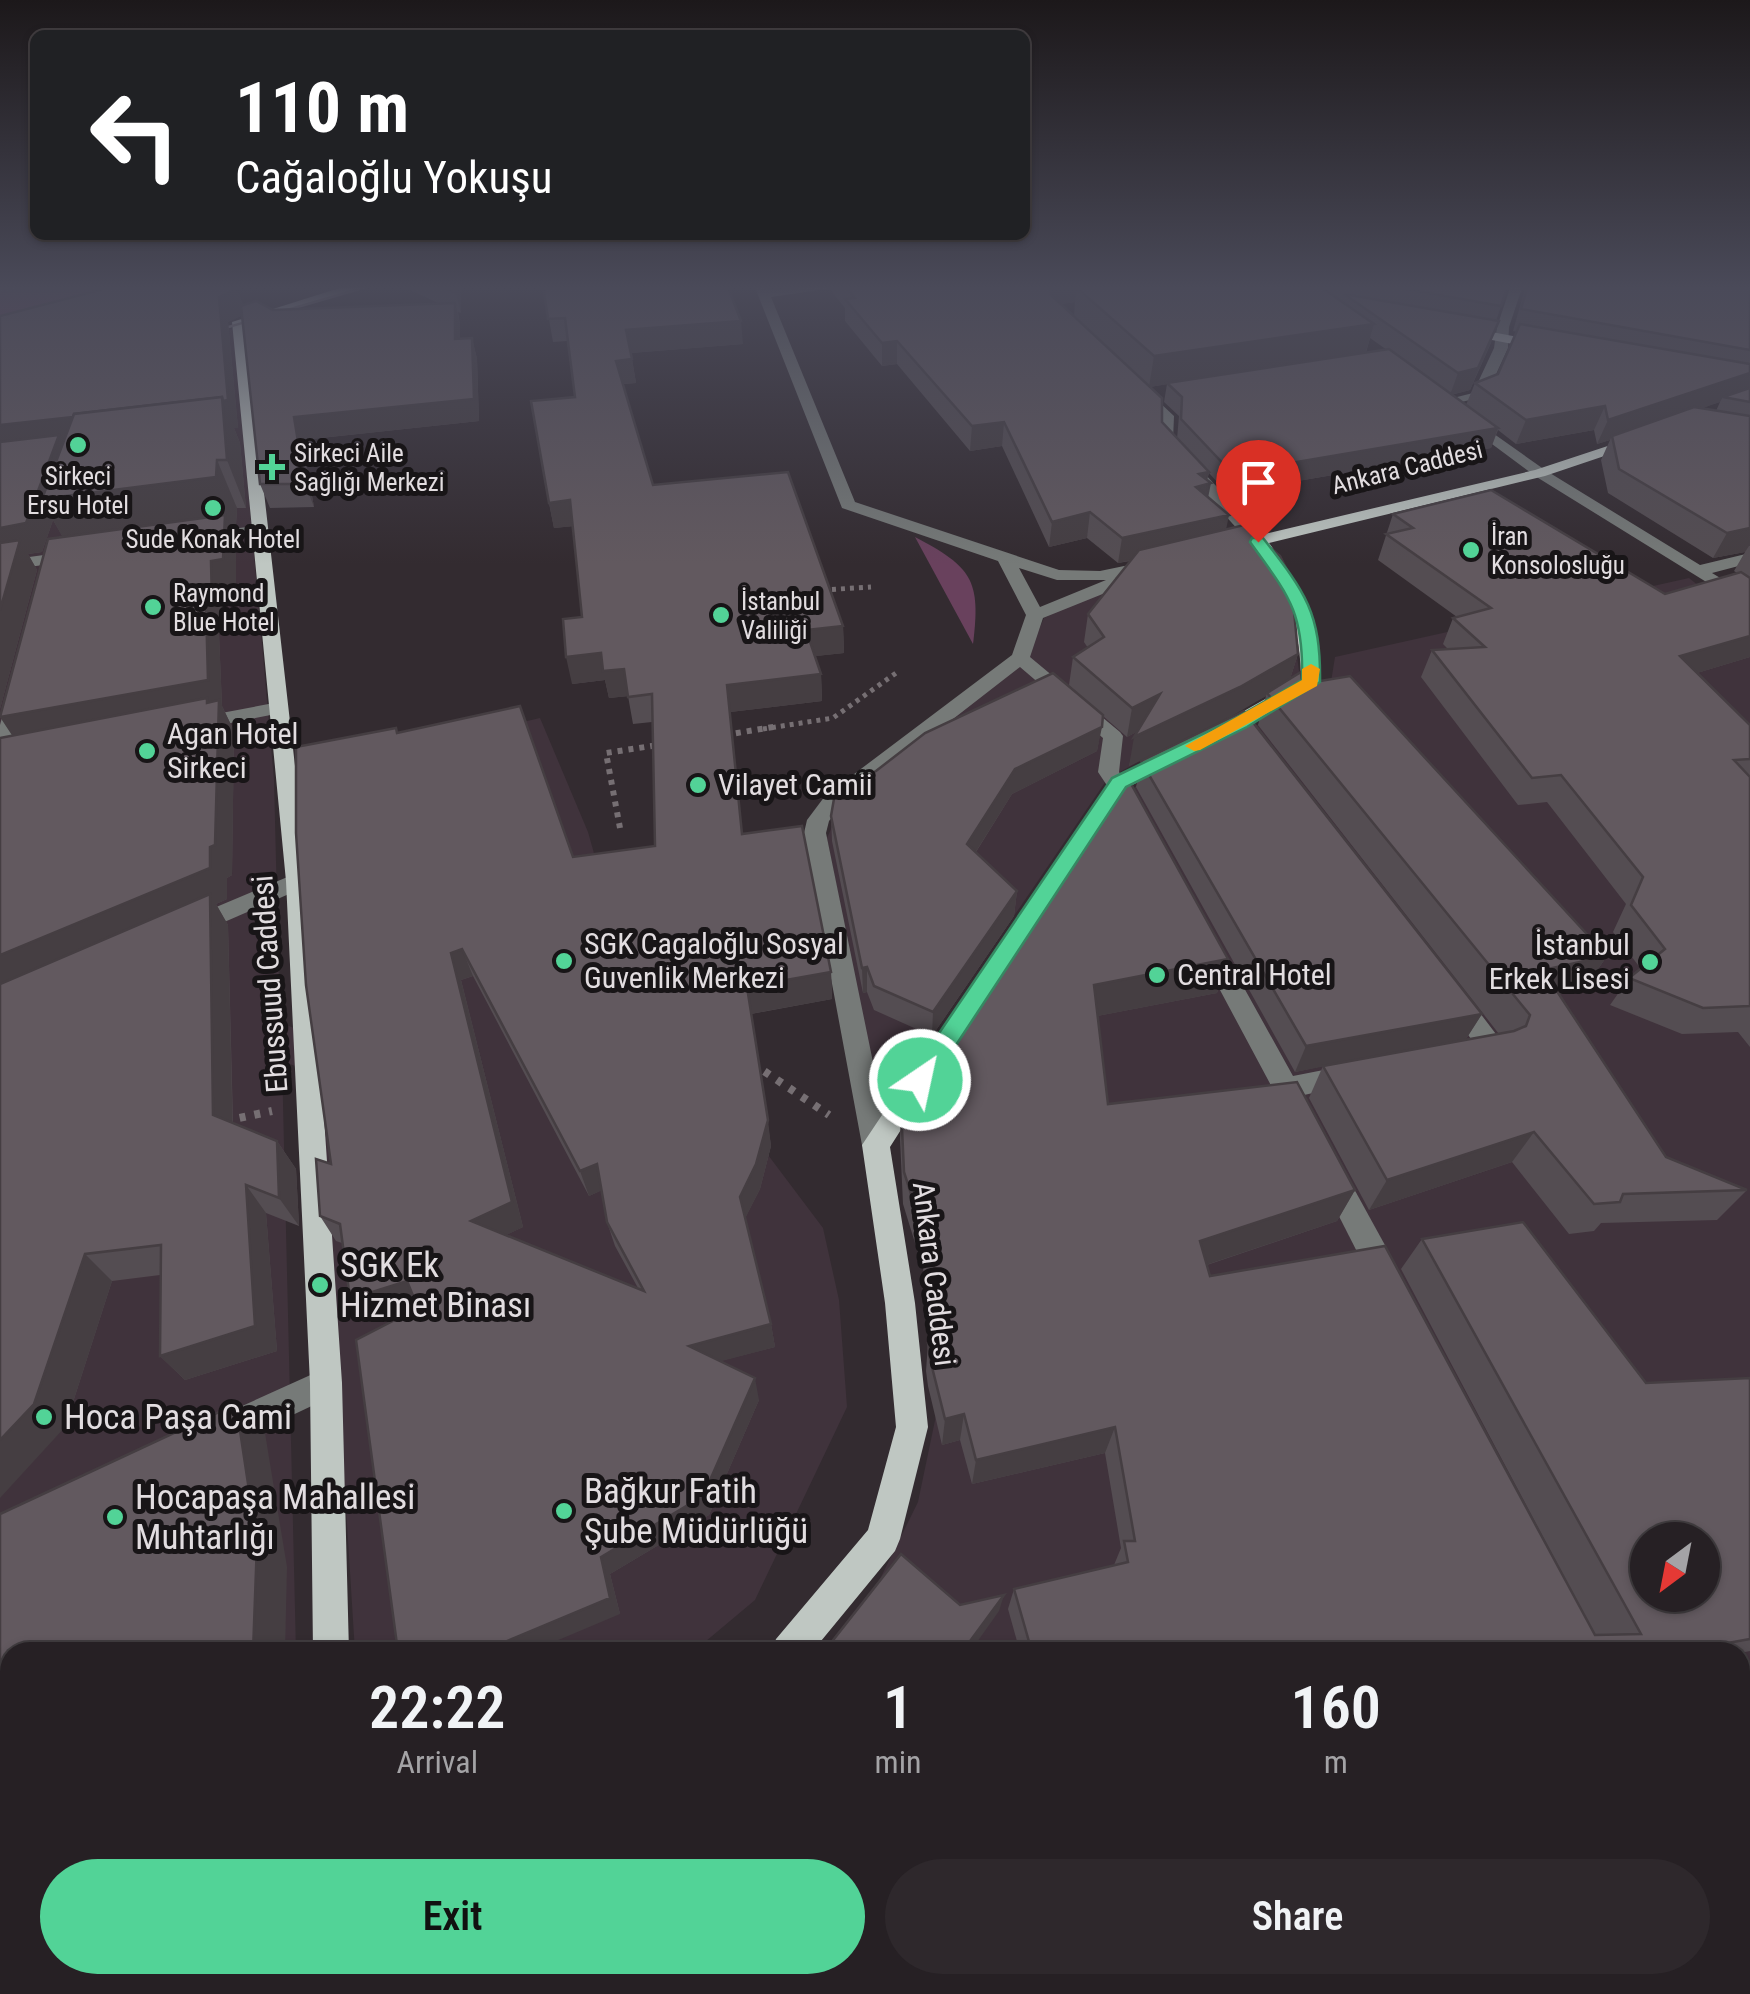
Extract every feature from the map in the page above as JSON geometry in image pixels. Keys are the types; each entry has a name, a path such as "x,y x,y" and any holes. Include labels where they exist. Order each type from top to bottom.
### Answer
{"main road":[{"name":"Ebussuud Caddesi","path":"245,378 296,881 326,1383 331,1642"},
{"name":"Ankara Caddesi","path":"1252,547 1540,473 1648,436"},
{"path":"1097,816 1119,782 1197,744 1245,729 1311,682 1312,637 1292,588 1252,547"},
{"path":"876,1146 932,1063"},
{"name":"Ankara Caddesi","path":"796,1642 883,1539 912,1427 900,1303 876,1146"}],"street":[{"path":"797,378 848,505 1057,575 1086,576 1171,565 1109,584 1036,615 1020,658 1113,736 1108,772 1119,782 1146,832"},
{"path":"1446,404 1479,396 1486,378"},
{"path":"1132,384 1168,419 1165,441 1252,547"},
{"path":"1145,396 1164,394"},
{"path":"1432,394 1540,473 1750,604"},
{"path":"224,437 252,434"},
{"path":"180,541 261,530"},
{"path":"0,566 89,554"},
{"path":"1004,558 1036,615"},
{"path":"1701,570 1750,558"},
{"name":"Ankara Caddesi","path":"876,1146 840,952 816,850 818,820 833,801 1020,658"},
{"path":"5,760 20,687"},
{"path":"175,728 279,708"},
{"path":"163,940 296,881"},
{"path":"1193,917 1398,1300"},
{"path":"1445,986 1494,1049 1456,1056"},
{"path":"1286,1088 1380,1070"},
{"path":"188,1449 326,1383"}],"path":[{"path":"822,590 871,587"},
{"path":"722,735 833,718 896,673"},
{"path":"620,828 606,753 664,744"},
{"path":"747,1059 876,1146"},
{"path":"211,1127 223,1120 280,1109"}],"shaded area":[{"path":"67,378 238,378 274,780 280,1023 315,1035 300,775 540,718 588,832 621,949 683,1042 823,1228 839,1300 847,1407 755,1600 705,1642 354,1642 319,1075 282,1061 296,1642 0,1642 0,398"},
{"path":"915,537 949,557 968,578 975,604 973,644"},
{"path":"1689,578 1750,627 1750,1642 849,1642 918,1502 943,1382 901,1146 1135,787 1330,688 1335,657"},
{"path":"1098,591 1290,606 1300,678 1108,778 881,1111 827,838 844,800 1026,659 1044,618"}],"building":[{"path":"0,378 226,378 228,400 223,401 222,397 0,425"},
{"path":"249,378 473,378 474,399 294,417 305,484 260,484"},
{"path":"573,378 621,378 653,485 788,472 843,626 806,630 821,674 727,685 742,834 802,826 831,972 747,987 768,1120 756,1164 740,1197 771,1324 689,1346 755,1378 703,1496 601,1557 610,1598 505,1642 397,1642 356,1340 418,1308 407,1281 350,1299 340,1224 320,1216 316,1159 331,1164 306,985 296,833 296,747 396,728 397,733 520,706 573,857 655,846 652,694 628,697 624,669 603,671 601,653 566,657 563,619 582,617 570,500 549,503 531,401 575,397","holes":["462,949 580,1171 597,1164 607,1222 644,1291 471,1221 512,1202 451,953"]},
{"path":"930,378 1141,378 1162,398 1162,422 1209,472 1199,474 1211,483 1196,487 1229,515 1122,538 1090,512 1052,522 1004,422 972,426"},
{"path":"1199,378 1429,378 1498,428 1232,473 1181,419 1182,397 1167,383"},
{"path":"1488,378 1735,378 1608,420 1605,406 1526,420 1475,383"},
{"path":"1750,388 1750,402 1723,397"},
{"path":"222,397 227,460 217,460 216,477 42,499 74,414"},
{"path":"1694,407 1750,416 1750,528 1727,533 1619,469 1612,436"},
{"path":"59,435 26,523 0,528 0,442"},
{"path":"1491,490 1665,594 1741,572 1750,578 1750,636 1680,656 1750,725 1750,759 1734,760 1750,777 1750,1006 1703,1008 1629,978 1665,949 1631,905 1643,877 1561,775 1532,778 1432,650 1485,647 1453,618 1491,608 1386,534 1413,528 1393,514"},
{"path":"225,515 223,559 211,561 212,604 206,606 208,680 0,717 48,539"},
{"path":"1244,525 1280,556 1291,578 1298,654 1240,687 1134,737 1160,694 1132,708 1073,657 1104,637 1088,614 1139,550"},
{"path":"20,540 0,610 0,543"},
{"path":"1301,672 1302,684 1350,676 1607,956 1543,970 1666,1157 1747,1190 1623,1194 1620,1202 1594,1204 1534,1132 1387,1180 1323,1066 1514,1031 1526,1026 1530,1015 1267,693"},
{"path":"1053,673 1103,715 1102,727 1015,769 967,844 1017,891 933,1012 874,986 867,967 862,968 831,816 835,793 876,771 925,733"},
{"path":"207,698 207,703 219,700 215,845 210,847 210,868 0,955 0,738"},
{"path":"1244,711 1482,1014 1306,1046 1141,761"},
{"path":"1125,773 1228,959 1094,985 1108,1104 1297,1082 1355,1190 1200,1241 1210,1276 1385,1246 1595,1635 1641,1634 1422,1239 1523,1222 1646,1383 1750,1378 1750,1639 1029,1642 1014,1589 1128,1562 1124,1541 1135,1541 1115,1427 976,1460 964,1414 945,1419 930,1359 928,1343 948,1339 929,1278 937,1276 904,1172 901,1106"},
{"path":"210,894 213,1115 277,1141 279,1198 246,1185 255,1326 160,1356 161,1245 85,1254 34,1404 0,1440 0,984"},
{"path":"236,1404 257,1543 253,1642 0,1642 0,1514"},
{"path":"901,1554 960,1605 1004,1595 969,1642 832,1642"}],"slow traffic":[{"path":"1194,746 1311,682 1311,669"}],"place":[{"name":"Sirkeci Ersu Hotel","path":"78,445"},
{"name":"Sirkeci Aile Sağlığı Merkezi","path":"272,467"},
{"name":"Sude Konak Hotel","path":"213,508"},
{"name":"İran Konsolosluğu","path":"1471,550"},
{"name":"Raymond Blue Hotel","path":"153,607"},
{"name":"İstanbul Valiliği","path":"721,615"},
{"name":"Agan Hotel Sirkeci","path":"147,751"},
{"name":"Vilayet Camii","path":"698,785"},
{"name":"SGK Cagaloğlu Sosyal Guvenlik Merkezi","path":"564,961"},
{"name":"İstanbul Erkek Lisesi","path":"1650,962"},
{"name":"Central Hotel","path":"1157,975"},
{"name":"SGK Ek Hizmet Binası","path":"320,1285"},
{"name":"Hoca Paşa Cami","path":"44,1417"},
{"name":"Bağkur Fatih Şube Müdürlüğü","path":"564,1511"},
{"name":"Hocapaşa Mahallesi Muhtarlığı","path":"115,1517"}],"route":[{"path":"920,1080 1119,782 1240,723 1311,682 1312,637 1292,588 1258,542"}]}
